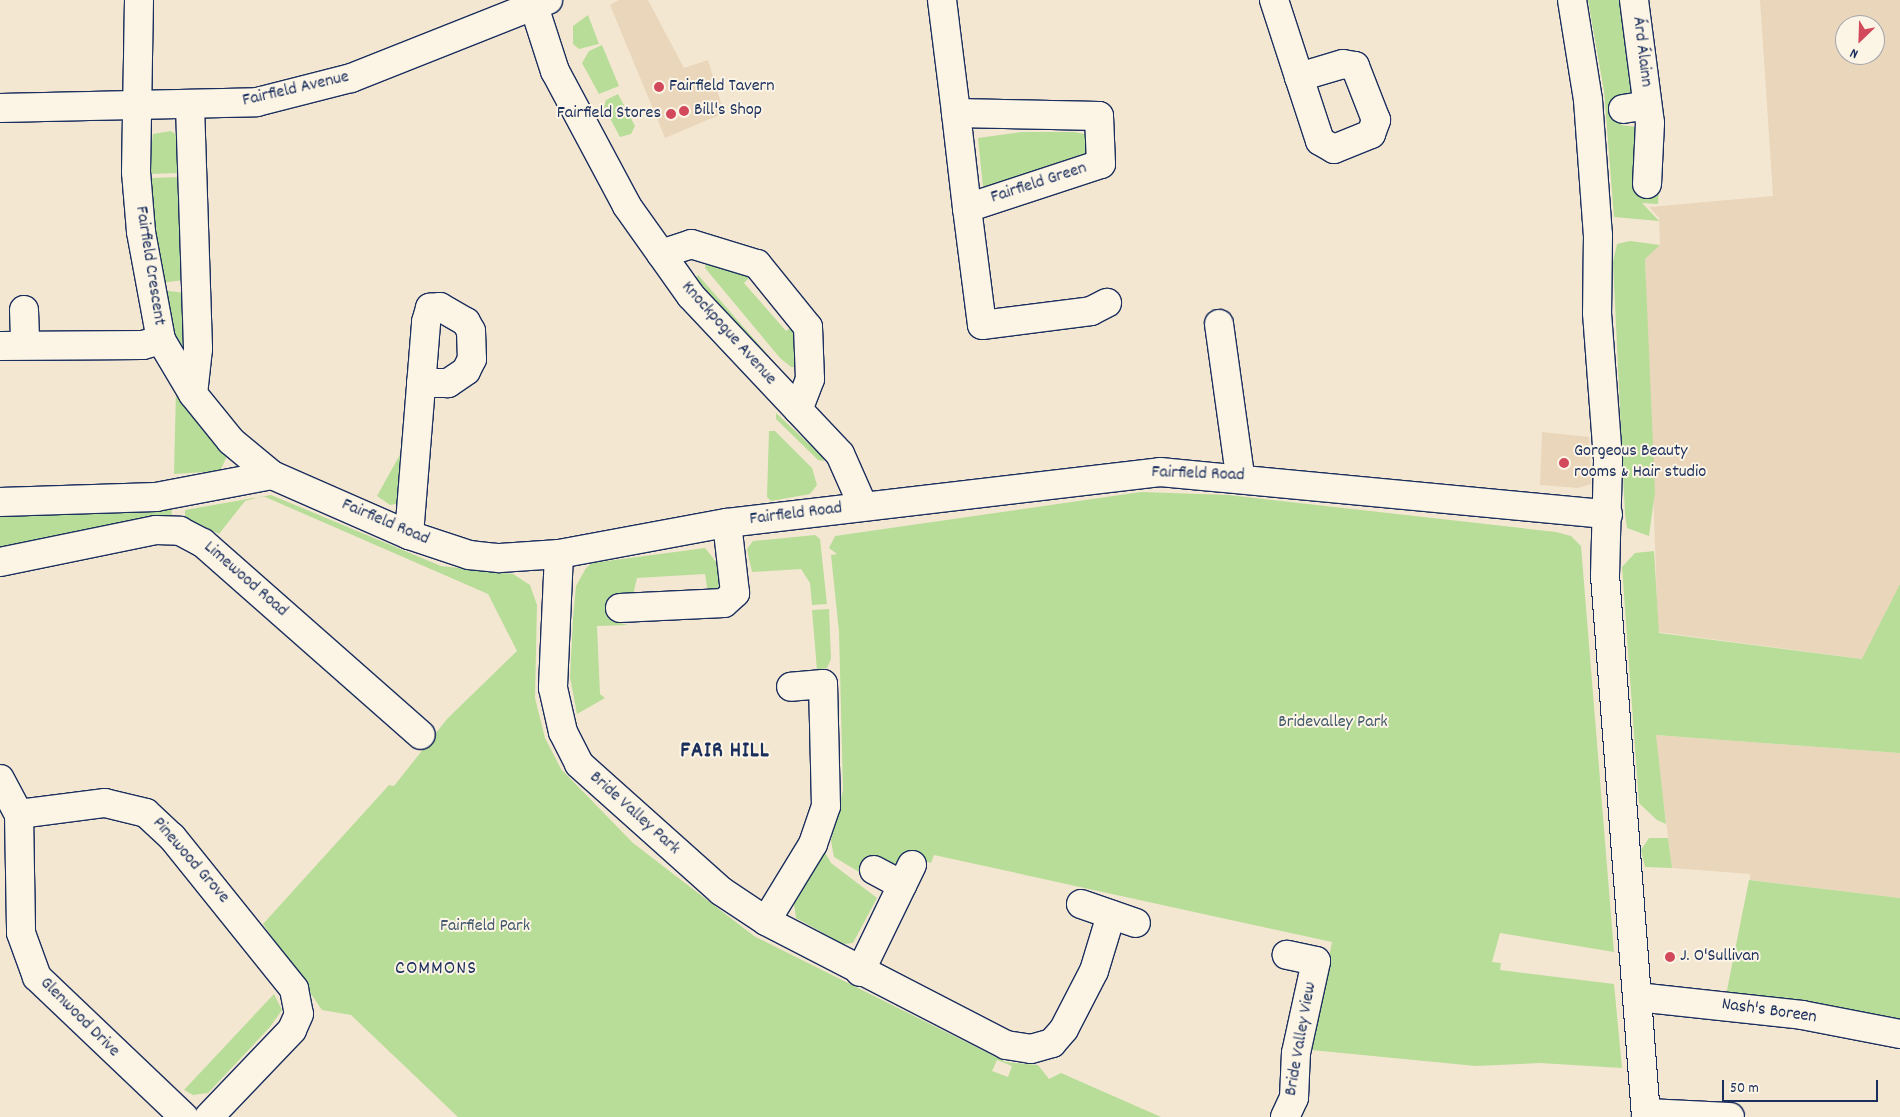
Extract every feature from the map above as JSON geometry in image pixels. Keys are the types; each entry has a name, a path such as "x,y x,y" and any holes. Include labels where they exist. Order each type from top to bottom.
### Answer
{"street":[{"name":"Fairfield Crescent","path":"139,0 137,105 141,232 161,340 193,394 233,444 272,475"},
{"name":"Fairfield Green","path":"942,0 982,325 1091,311 1107,303"},
{"path":"1274,0 1299,77"},
{"path":"1572,0 1590,120 1608,514 1605,575 1646,1115 1730,1117"},
{"name":"Árd Álainn","path":"1634,0 1635,107 1647,184"},
{"name":"Fairfield Avenue","path":"0,108 137,105 190,106 257,102 351,78 538,2"},
{"name":"Knockpogue Avenue","path":"538,2 555,71 627,206 691,296 840,454 863,506"},
{"path":"190,106 198,349 193,394"},
{"name":"Fairfield Green","path":"956,113 1099,116 1101,164 967,208"},
{"path":"661,254 691,244 757,264 808,327 810,379 798,410"},
{"path":"24,310 13,346 143,345 161,340"},
{"path":"1219,324 1240,476"},
{"path":"410,535 421,383"},
{"name":"Fairfield Road","path":"272,475 410,535 482,558 559,554 727,523 1125,473 1240,476 1608,514"},
{"path":"0,502 156,497 272,475"},
{"path":"620,608 724,603 735,592 727,523"},
{"name":"Limewood Road","path":"0,562 156,530 180,531 208,547 421,735"},
{"name":"Bride Valley Park","path":"559,554 553,688 563,732 580,764 721,891 766,921 860,972 1006,1044 1031,1049 1052,1043 1064,1029 1123,919 1081,904"},
{"path":"766,921 813,844 826,806 823,684 790,687"},
{"name":"Glenwood Drive","path":"0,779 19,814 21,932 37,978 184,1117"},
{"name":"Pinewood Grove","path":"19,814 104,803 146,813 172,837 294,989 300,1014 292,1030 209,1117"},
{"path":"860,972 907,875 874,870"},
{"name":"Bride Valley View","path":"1285,1117 1294,1098 1296,1053 1316,961 1287,954"},
{"name":"Nash's Boreen","path":"1637,997 1802,1015 1900,1034"}],"shaded area":[{"path":"619,0 648,0 684,68 708,60 724,113 665,138 610,5"},
{"path":"1760,0 1900,0 1900,584 1863,659 1658,632 1645,259 1660,245 1659,218 1649,207 1773,196"},
{"path":"1542,432 1589,437 1591,484 1578,488 1540,485"},
{"path":"1655,735 1900,753 1900,898 1750,880 1750,874 1672,868"}],"green space":[{"path":"1588,0 1625,0 1632,95 1619,96 1621,125 1637,127 1634,191 1659,191 1658,204 1642,203 1659,221 1614,217 1604,91"},
{"path":"588,15 599,44 579,49 573,44 573,26"},
{"path":"602,45 619,86 599,94 582,63 589,51"},
{"path":"618,94 635,126 631,134 620,137 604,107 606,100"},
{"path":"171,131 178,136 181,173 148,174 153,134"},
{"path":"1021,132 1074,132 1085,134 1090,142 1085,156 983,187 978,138"},
{"path":"181,177 184,280 160,283 150,178"},
{"path":"1630,241 1660,245 1645,259 1655,492 1649,536 1627,528 1625,514 1613,262 1617,244"},
{"path":"706,262 755,272 744,283 786,331 795,325 801,367 791,367 780,358 705,268"},
{"path":"698,275 781,370 778,374 696,278"},
{"path":"161,290 185,293 184,351 169,322"},
{"path":"176,391 228,454 220,471 174,474"},
{"path":"776,413 823,457 824,461 818,460 776,419"},
{"path":"769,431 775,431 812,468 817,485 810,494 771,501 767,497"},
{"path":"402,451 400,503 390,505 377,496"},
{"name":"Bridevalley Park","path":"1141,492 1228,495 1556,532 1571,536 1581,546 1614,952 1500,933 1492,962 1501,963 1500,970 1614,984 1622,1068 1540,1063 1476,1066 1311,1050 1332,942 934,855 931,863 906,854 897,865 869,878 834,857 831,841 843,790 839,632 831,555 837,554 829,548 835,536"},
{"name":"Fairfield Park","path":"271,495 441,566 513,574 530,585 537,605 535,698 545,738 561,769 633,843 754,936 1006,1062 1038,1065 1049,1079 1061,1073 1161,1117 458,1117 351,1015 322,1010 263,924 389,785 394,786 447,719 517,651 488,594 264,496","holes":["997,1060 1012,1066 1008,1077 992,1071"]},
{"path":"259,497 245,501 219,534 185,517 185,510"},
{"path":"171,505 172,518 0,552 0,511"},
{"path":"815,535 820,539 827,604 812,605 810,583 801,569 752,572 747,549 753,541"},
{"path":"705,548 717,563 722,562 721,593 708,593 705,574 637,578 633,595 618,597 617,622 628,625 597,626 600,694 605,698 577,714 570,677 573,618 576,586 586,568 592,563"},
{"path":"1654,551 1659,633 1862,659 1900,584 1900,753 1656,735 1666,824 1657,820 1639,803 1622,567 1635,553"},
{"path":"829,609 831,659 827,668 817,670 812,610"},
{"path":"1649,838 1668,838 1672,868 1645,867 1641,850"},
{"path":"822,847 831,863 877,898 853,943 843,944 796,918 793,896"},
{"path":"1749,880 1900,898 1900,1019 1726,995"},
{"path":"274,994 282,1010 270,1027 208,1093 193,1095 184,1090"}],"place":[{"name":"Fairfield Tavern","path":"659,87"},
{"name":"Bill's Shop","path":"684,111"},
{"name":"Fairfield Stores","path":"671,114"},
{"name":"Gorgeous Beauty rooms & Hair studio","path":"1564,463"},
{"name":"J. O'Sullivan","path":"1670,957"}],"district":[{"name":"FAIR HILL","path":"725,752"},
{"name":"COMMONS","path":"436,969"}]}
